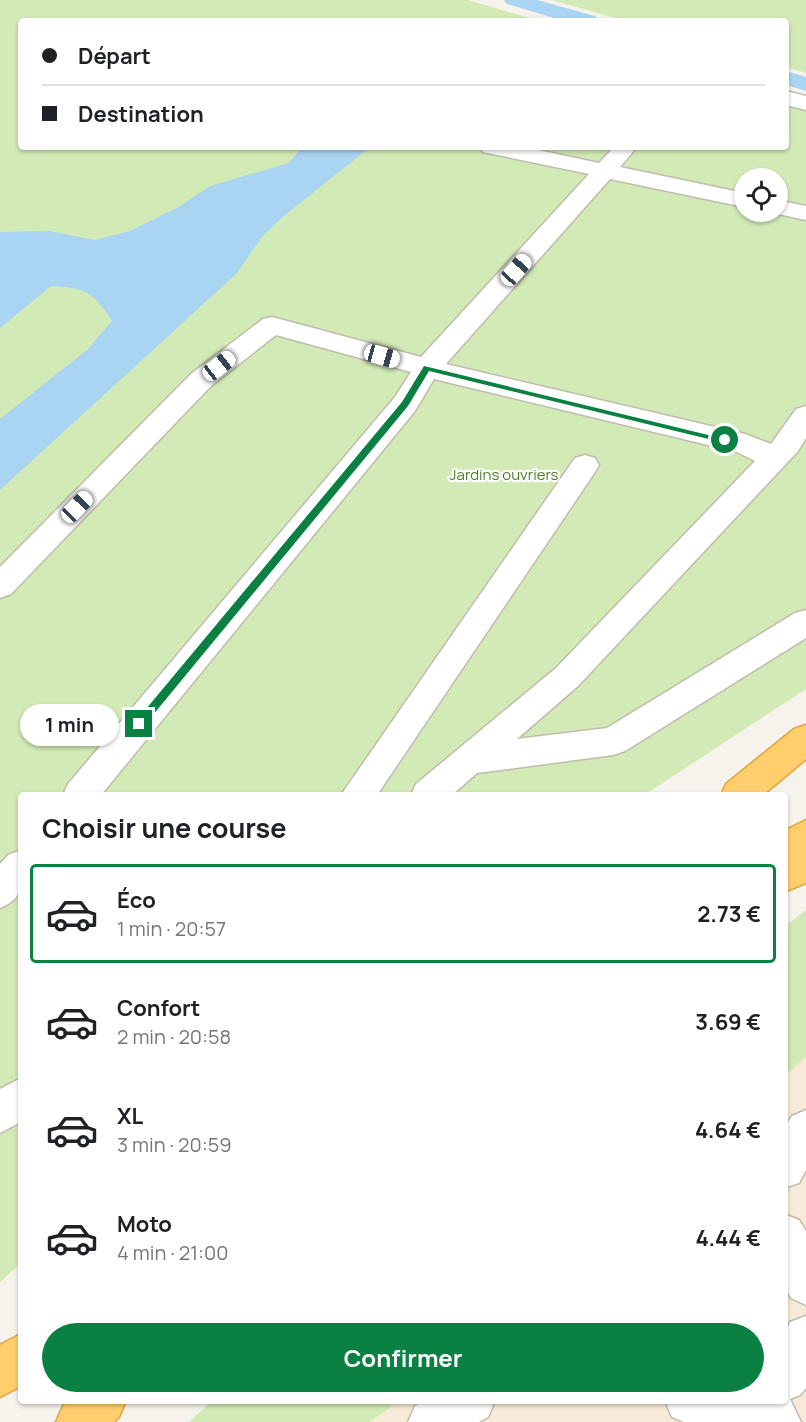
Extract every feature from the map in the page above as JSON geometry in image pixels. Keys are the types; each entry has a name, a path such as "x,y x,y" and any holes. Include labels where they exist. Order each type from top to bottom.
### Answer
{"highway":[{"path":"742,792 806,739"},
{"path":"757,792 806,758"},
{"path":"788,848 806,836"},
{"path":"788,874 806,866"},
{"path":"0,1374 18,1359"},
{"path":"79,1422 100,1404"}],"street":[{"path":"789,99 806,103"},
{"path":"505,150 734,198"},
{"path":"82,792 405,404 427,368 623,150"},
{"path":"788,209 806,213"},
{"path":"0,586 201,380 272,325 427,368 790,453"},
{"path":"432,792 567,677 790,453 806,416"},
{"path":"360,792 585,465"},
{"path":"470,760 613,741 806,622"},
{"path":"0,891 18,870"},
{"path":"0,1113 18,1100"},
{"path":"788,1161 806,1130"},
{"path":"788,1242 799,1260 806,1283"},
{"path":"788,1374 795,1366 806,1338"},
{"path":"431,1422 466,1404"},
{"path":"704,1404 720,1407 736,1404"},
{"path":"768,1404 778,1422"}],"shaded area":[{"path":"806,983 806,1422 369,1422 396,1404 788,1404 788,997"}],"green space":[{"name":"Jardins ouvriers","path":"0,0 468,0 530,18 18,18 18,150 789,150 789,93 806,98 806,689 649,792 18,792 18,1266 0,1282"},
{"path":"552,0 806,0 806,73 789,68 789,18 615,18"},
{"path":"806,910 806,1057 788,1073 788,924"},
{"path":"209,1404 396,1404 369,1422 189,1422"}],"water":[{"path":"300,150 366,150 285,215 262,237 237,273 0,490 0,419 87,350 112,321 100,304 88,293 73,288 51,286 0,328 0,232 49,231 95,240 130,231 177,208 210,186 289,163"}],"waterway":[{"path":"514,0 577,18"},
{"path":"789,79 806,84"}],"route":[{"path":"139,724 405,404 427,368 725,440"}]}
